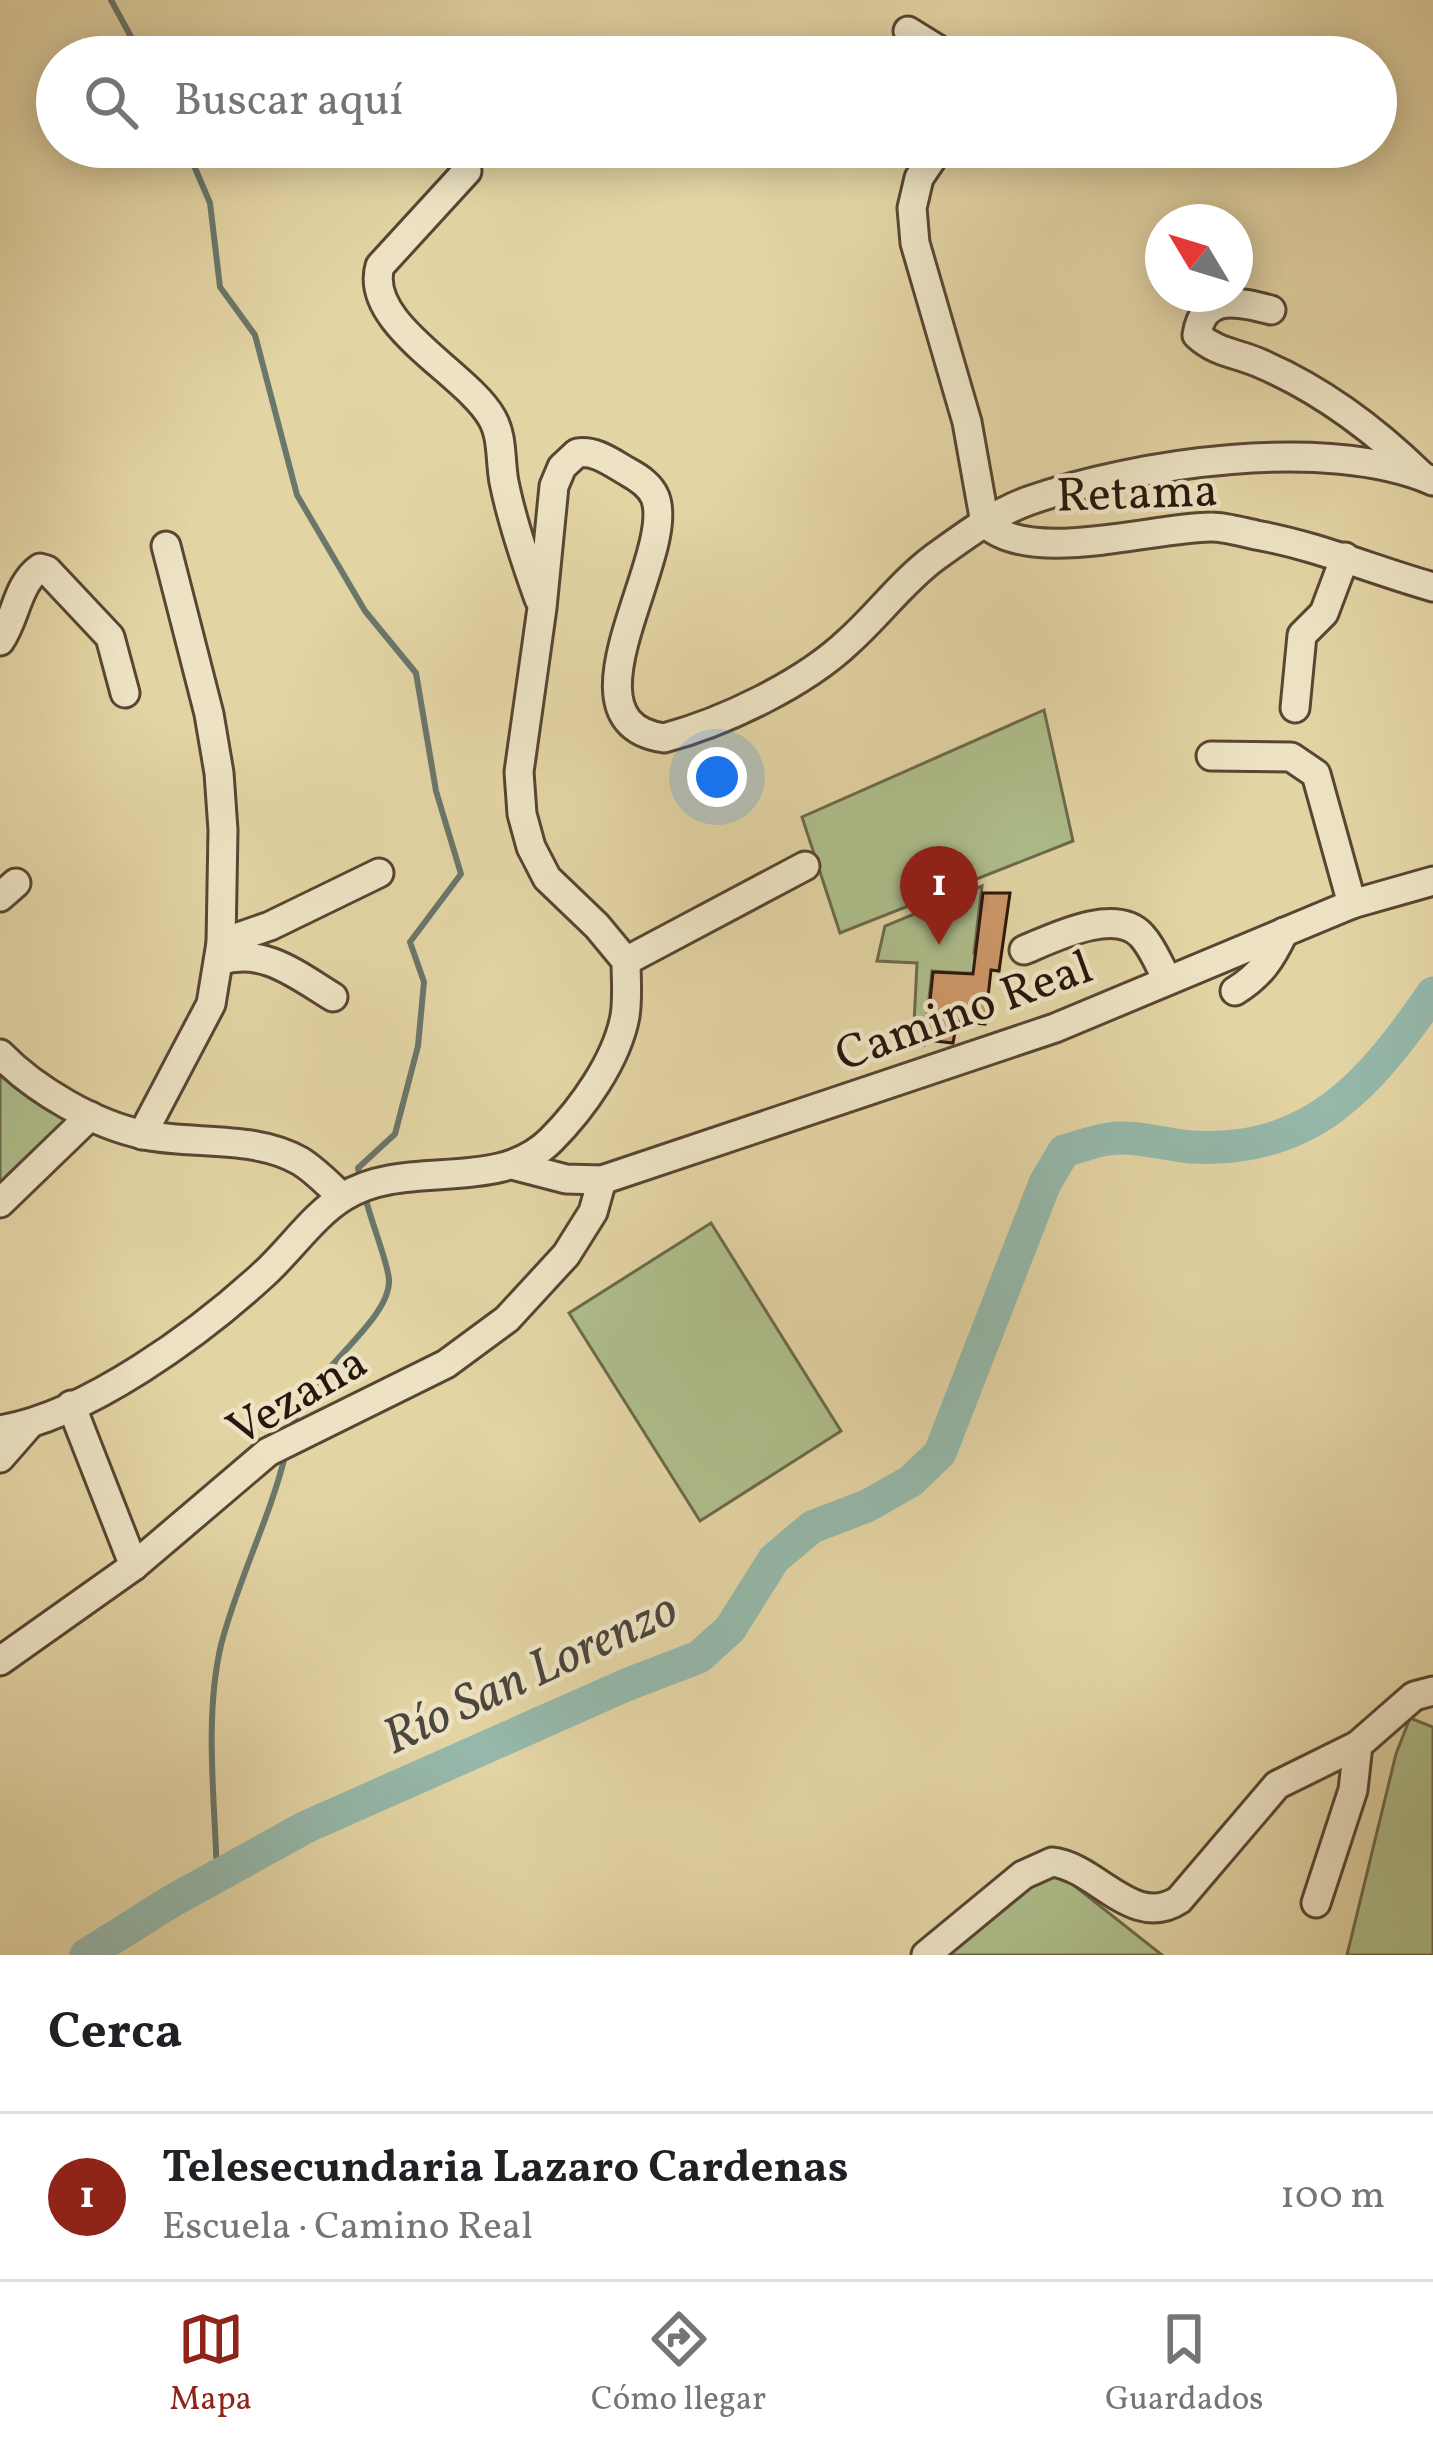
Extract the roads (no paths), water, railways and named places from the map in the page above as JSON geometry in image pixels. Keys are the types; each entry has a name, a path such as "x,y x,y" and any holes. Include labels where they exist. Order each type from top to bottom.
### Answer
{"street":[{"path":"908,31 916,36"},
{"path":"926,168 912,208 915,243 967,422 985,523"},
{"path":"466,171 380,266 377,278 383,297 410,340 462,383 494,420 517,532 542,608"},
{"path":"1271,310 1234,301 1216,304 1200,320 1197,335 1206,344 1256,361 1336,405 1429,480"},
{"path":"516,1166 552,1139 606,1065 625,1016 626,961 598,926 547,878 538,865 522,814 519,772 554,486 569,458 587,452 597,455 641,480 656,498 656,531 622,650 617,693 634,727 648,736 664,738 752,704 830,658 929,561 1025,502 1100,482 1203,464 1325,457 1429,480"},
{"name":"Retama","path":"985,523 1010,538 1062,543 1211,526 1309,545 1433,587"},
{"path":"142,1135 211,1004 220,952 224,830 219,773 209,714 166,546"},
{"path":"1295,708 1302,635 1324,613 1345,557"},
{"path":"0,641 15,617 26,581 40,568 47,570 110,637 125,693"},
{"path":"1211,756 1292,757 1316,774 1352,904"},
{"path":"626,961 805,866"},
{"path":"220,952 379,873"},
{"name":"Camino Real","path":"348,1195 404,1177 516,1166 566,1179 602,1180 1055,1028 1352,904 1433,881"},
{"path":"1024,950 1071,930 1129,927 1140,933 1167,979"},
{"path":"1234,991 1268,966 1284,932"},
{"path":"220,952 259,957 333,997"},
{"path":"0,1054 91,1116 142,1135 275,1151 300,1161 348,1195 198,1332 166,1354 28,1426 0,1430"},
{"path":"0,1203 91,1116"},
{"name":"Vezana","path":"0,1661 134,1566 268,1452 446,1364 507,1319 566,1256 593,1212 602,1180"},
{"path":"71,1405 134,1566"},
{"path":"0,1457 28,1426"},
{"path":"926,1955 1023,1876 1052,1862 1076,1870 1135,1905 1167,1908 1179,1900 1277,1785 1358,1745 1414,1696 1433,1691"},
{"path":"1316,1903 1353,1790 1358,1745"}],"waterway":[{"path":"111,0 131,36"},
{"path":"195,168 210,203 220,287 255,335 297,495 365,611 416,673 436,791 461,874 410,942 424,982 418,1046 395,1134 358,1168 360,1177"},
{"name":"Río San Lorenzo","path":"86,1955 306,1827 699,1657 730,1629 774,1559 812,1527 867,1506 911,1481 940,1453 1045,1183 1064,1151 1119,1138 1191,1147 1234,1146 1271,1139 1304,1125 1361,1084 1433,993"},
{"path":"292,1428 313,1388 363,1331 386,1296 388,1271 365,1196"},
{"path":"217,1876 212,1760 216,1673 228,1621 286,1452"}],"place":[{"name":"Telesecundaria Lazaro Cardenas","path":"939,945"}]}
